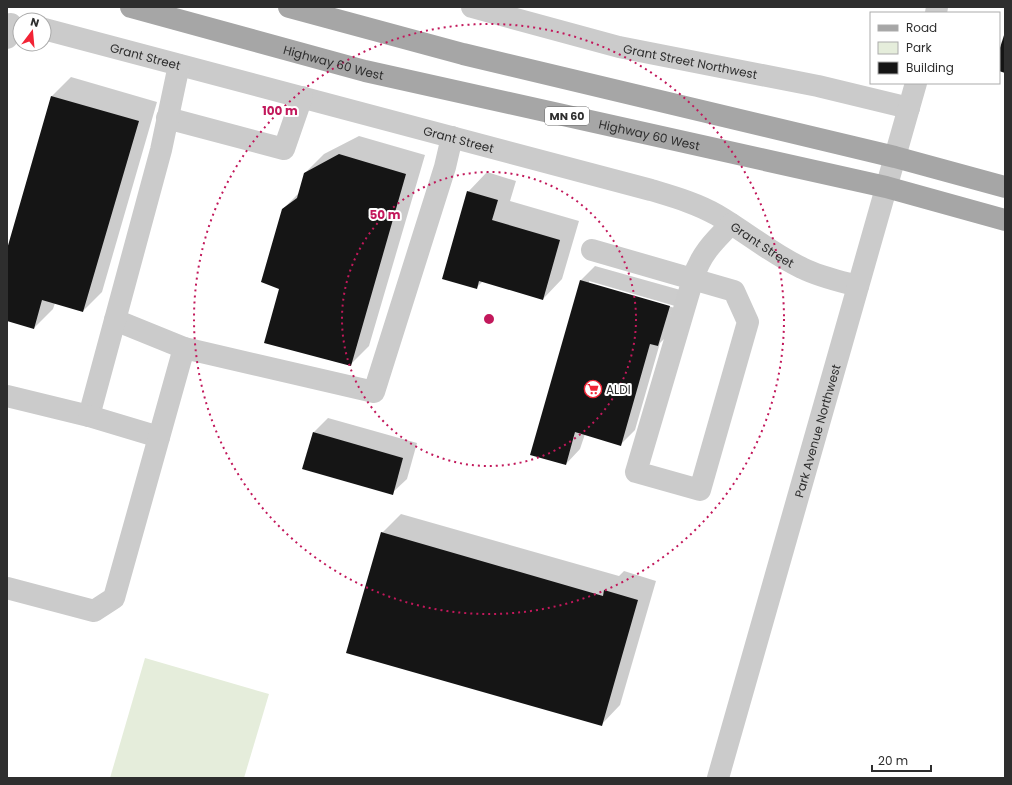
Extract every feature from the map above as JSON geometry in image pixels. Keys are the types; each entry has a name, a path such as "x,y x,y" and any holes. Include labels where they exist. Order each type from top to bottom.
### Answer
{"main road":[{"name":"Highway 60 West","path":"131,7 365,71 886,187 1005,220"},
{"path":"289,7 463,54 895,158 1005,187"}],"street":[{"name":"Grant Street Northwest","path":"472,7 619,47 818,86 909,108"},
{"name":"Grant Street","path":"52,31 685,200 704,208 784,259 802,268 815,274 858,286"},
{"path":"89,416 161,150 179,65"},
{"name":"Park Avenue Northwest","path":"718,778 916,84"},
{"path":"167,118 284,149 302,97"},
{"path":"115,320 184,348 374,392 452,137"},
{"path":"592,250 693,279 734,291 748,322 700,490 636,472 693,279 697,265 708,248 731,224"},
{"path":"7,588 94,611 114,598 184,348"},
{"path":"7,396 89,416 159,437"}],"green space":[{"path":"145,658 269,694 244,778 110,778"}],"building":[{"path":"1005,32 1005,73 1000,71 1000,48"},
{"path":"51,96 139,121 83,312 42,300 34,329 7,321 7,249"},
{"path":"339,154 406,174 351,366 264,343 279,289 261,282 282,209 297,198 304,173"},
{"path":"467,191 498,200 492,220 560,240 543,300 479,281 477,289 442,279"},
{"name":"ALDI","path":"580,280 670,306 658,346 650,344 621,446 575,432 566,465 530,455"},
{"path":"313,432 403,458 393,495 302,469"},
{"path":"381,532 603,596 604,590 638,600 602,726 346,653"}],"place":[{"name":"ALDI","path":"593,389"}]}
